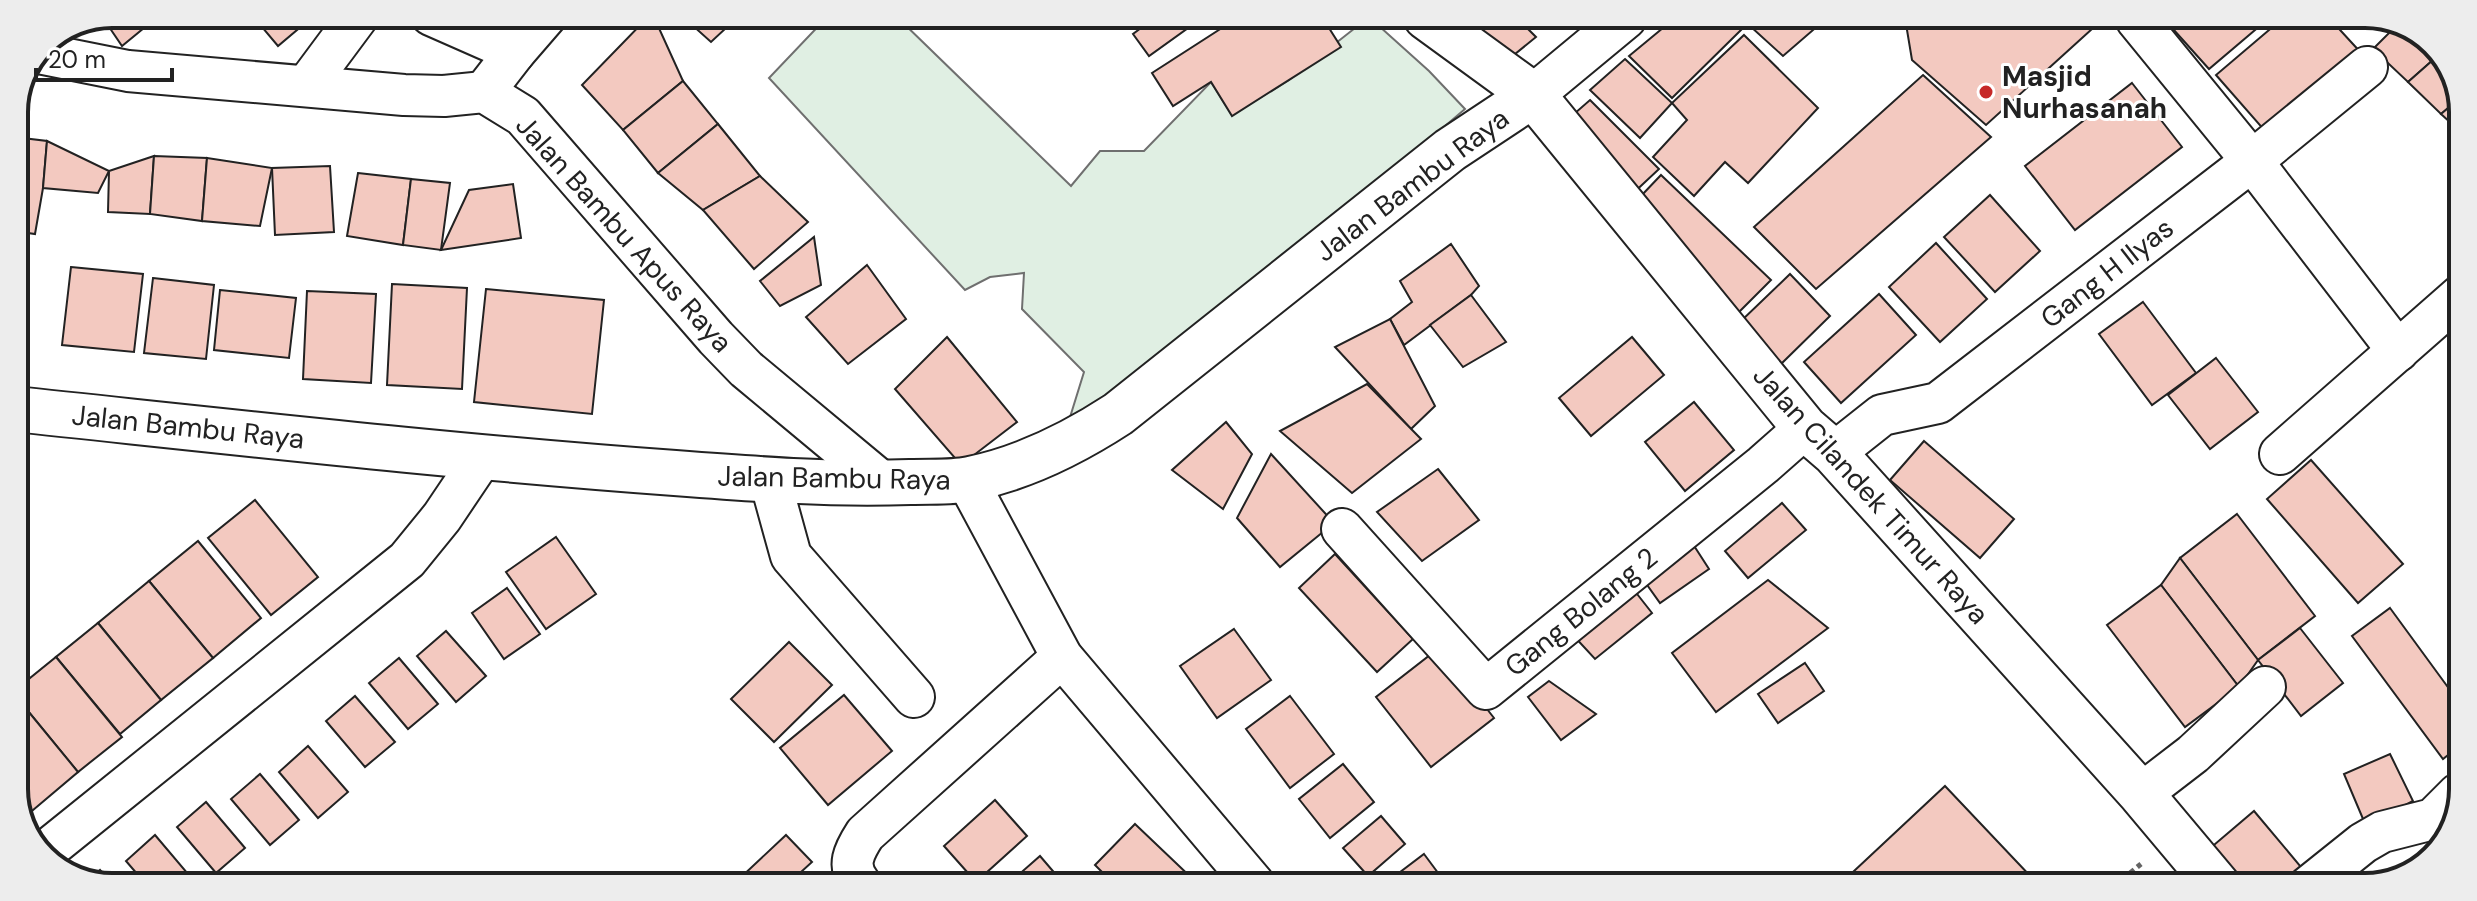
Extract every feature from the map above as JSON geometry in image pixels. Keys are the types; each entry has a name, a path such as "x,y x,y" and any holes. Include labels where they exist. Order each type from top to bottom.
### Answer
{"street":[{"path":"307,85 349,28"},
{"path":"461,28 515,52"},
{"path":"51,56 128,71 417,95 484,92 536,28"},
{"name":"Jalan Cilandek Timur Raya","path":"1441,28 1533,95 1819,441 2141,794 2207,873"},
{"path":"1533,95 1614,28"},
{"path":"2143,28 2252,161 2398,351"},
{"name":"Gang H Ilyas","path":"1819,441 1882,415 1938,403 2252,161 2367,67"},
{"name":"Jalan Bambu Apus Raya","path":"484,92 523,116 746,369 883,483"},
{"name":"Jalan Bambu Raya","path":"28,410 481,459 770,480 883,483 967,480 1053,453 1118,414 1450,150 1533,95"},
{"path":"2280,454 2449,306"},
{"name":"Gang Bolang 2","path":"1342,529 1486,689 1763,465 1819,441"},
{"path":"51,846 407,560 442,517 481,459"},
{"path":"770,480 791,556 914,697"},
{"path":"967,480 1062,657 1245,873"},
{"path":"853,873 852,853 865,834 1062,657"},
{"path":"2141,794 2193,754 2265,687"},
{"path":"2326,873 2382,832 2433,819 2447,805"}],"green space":[{"path":"817,28 908,28 1071,186 1100,151 1144,151 1211,82 1232,115 1289,80 1355,28 1381,28 1465,109 1058,456 1084,372 1022,309 1024,273 990,277 965,290 769,78"}],"building":[{"path":"110,28 144,28 122,46"},
{"path":"263,28 299,28 278,46"},
{"path":"637,28 659,28 683,81 623,130 582,85"},
{"path":"695,28 726,28 711,42"},
{"path":"1141,28 1188,28 1149,56 1133,34"},
{"path":"1222,28 1329,28 1341,47 1232,116 1211,82 1173,106 1152,73"},
{"path":"1450,28 1527,28 1536,37 1493,72"},
{"path":"1663,28 1742,29 1672,98 1629,56"},
{"path":"1752,28 1815,28 1783,56"},
{"name":"Masjid Nurhasanah","path":"1907,28 2093,28 1986,125 1912,60"},
{"path":"2172,28 2257,28 2209,69"},
{"path":"2271,28 2338,28 2363,55 2265,131 2216,75"},
{"path":"2392,32 2416,45 2432,61 2408,82 2373,49"},
{"path":"1744,35 1818,108 1748,183 1725,162 1694,196 1653,157 1687,120 1672,103"},
{"path":"1625,59 1672,103 1640,138 1590,90"},
{"path":"2432,61 2445,85 2449,107 2441,114 2408,82"},
{"path":"1923,75 1991,137 1816,289 1754,227"},
{"path":"683,81 718,124 658,173 623,130"},
{"path":"2132,83 2182,147 2075,230 2025,166"},
{"path":"1590,100 1659,169 1613,212 1543,141"},
{"path":"2449,107 2449,121 2441,114"},
{"path":"718,124 760,176 703,210 658,173"},
{"path":"28,139 47,141 35,234 28,233"},
{"path":"47,141 109,171 98,193 43,188"},
{"path":"154,156 150,214 108,212 109,171"},
{"path":"154,156 207,158 202,221 150,214"},
{"path":"207,158 272,168 260,226 202,221"},
{"path":"330,166 334,232 275,235 272,168"},
{"path":"358,173 411,179 403,245 347,236"},
{"path":"1661,175 1771,280 1730,321 1620,218"},
{"path":"760,176 808,222 754,269 703,210"},
{"path":"411,179 450,183 441,250 403,245"},
{"path":"513,184 521,238 441,250 469,190"},
{"path":"1990,195 2040,251 1995,292 1944,237"},
{"path":"814,237 821,285 780,306 760,281"},
{"path":"1936,243 1987,299 1940,342 1889,287"},
{"path":"1451,244 1479,286 1404,345 1390,319 1412,302 1400,281"},
{"path":"867,265 906,319 848,364 806,317"},
{"path":"71,267 143,274 134,352 62,345"},
{"path":"1790,274 1830,316 1781,364 1740,322"},
{"path":"153,278 214,285 206,359 144,353"},
{"path":"392,284 467,288 462,389 387,385"},
{"path":"486,289 604,300 592,414 474,402"},
{"path":"220,290 296,298 289,358 214,350"},
{"path":"307,291 376,294 371,383 303,379"},
{"path":"1879,294 1916,335 1841,403 1804,362"},
{"path":"1471,295 1506,342 1463,367 1430,325"},
{"path":"2143,302 2196,373 2152,405 2099,334"},
{"path":"1390,319 1435,406 1411,429 1335,347"},
{"path":"947,337 1017,422 961,465 895,389"},
{"path":"1632,337 1664,375 1591,436 1559,398"},
{"path":"2216,358 2258,412 2210,449 2168,395"},
{"path":"1367,384 1421,439 1352,493 1280,431"},
{"path":"1694,402 1734,450 1685,491 1645,442"},
{"path":"1226,422 1252,454 1223,509 1172,470"},
{"path":"1924,441 2014,519 1980,558 1890,480"},
{"path":"1271,454 1334,523 1280,567 1237,518"},
{"path":"2311,460 2403,564 2358,603 2267,499"},
{"path":"1438,469 1479,520 1422,561 1377,512"},
{"path":"255,500 318,577 271,615 208,538"},
{"path":"1782,503 1806,530 1748,578 1725,551"},
{"path":"2237,514 2315,616 2258,660 2180,558"},
{"path":"556,537 596,594 546,629 506,572"},
{"path":"1689,538 1709,569 1660,603 1640,575"},
{"path":"198,541 261,618 213,658 149,581"},
{"path":"1335,554 1413,639 1377,672 1299,588"},
{"path":"2180,558 2258,660 2239,687 2161,585"},
{"path":"1768,580 1828,628 1716,712 1672,653"},
{"path":"149,581 213,658 161,700 98,623"},
{"path":"1630,585 1652,613 1595,659 1572,634"},
{"path":"2161,585 2239,687 2185,727 2107,625"},
{"path":"507,588 540,634 504,659 472,613"},
{"path":"2390,608 2449,689 2449,754 2443,759 2352,636"},
{"path":"98,623 161,700 120,734 56,657"},
{"path":"2300,628 2343,683 2301,716 2258,660"},
{"path":"1234,629 1271,680 1217,718 1180,666"},
{"path":"446,631 486,676 456,702 417,656"},
{"path":"789,642 832,685 774,742 731,699"},
{"path":"1439,648 1494,718 1431,767 1376,697"},
{"path":"56,657 122,737 78,772 28,711 28,680"},
{"path":"399,658 438,704 408,729 369,683"},
{"path":"1805,663 1824,691 1778,723 1758,694"},
{"path":"1549,681 1596,714 1561,740 1528,697"},
{"path":"844,695 892,751 828,805 780,748"},
{"path":"355,696 395,742 365,767 326,721"},
{"path":"1290,696 1334,754 1290,788 1246,729"},
{"path":"28,711 78,772 31,811 28,794"},
{"path":"308,746 348,792 318,818 279,772"},
{"path":"2390,754 2413,801 2366,826 2344,774"},
{"path":"1343,764 1374,802 1330,838 1299,799"},
{"path":"260,774 299,820 270,845 231,799"},
{"path":"1945,786 2027,873 1852,873"},
{"path":"995,800 1027,836 986,873 968,873 944,846"},
{"path":"206,802 245,848 216,873 177,827"},
{"path":"2254,811 2301,867 2294,873 2227,873 2208,850"},
{"path":"1381,816 1405,844 1371,873 1365,873 1343,848"},
{"path":"1135,824 1186,873 1103,873 1095,865"},
{"path":"155,835 187,873 136,873 126,861"},
{"path":"786,835 812,862 800,873 745,873"},
{"path":"1424,854 1438,873 1399,873"},
{"path":"1040,856 1055,873 1021,873"}],"place":[{"name":"Masjid Nurhasanah","path":"1986,92"}]}
